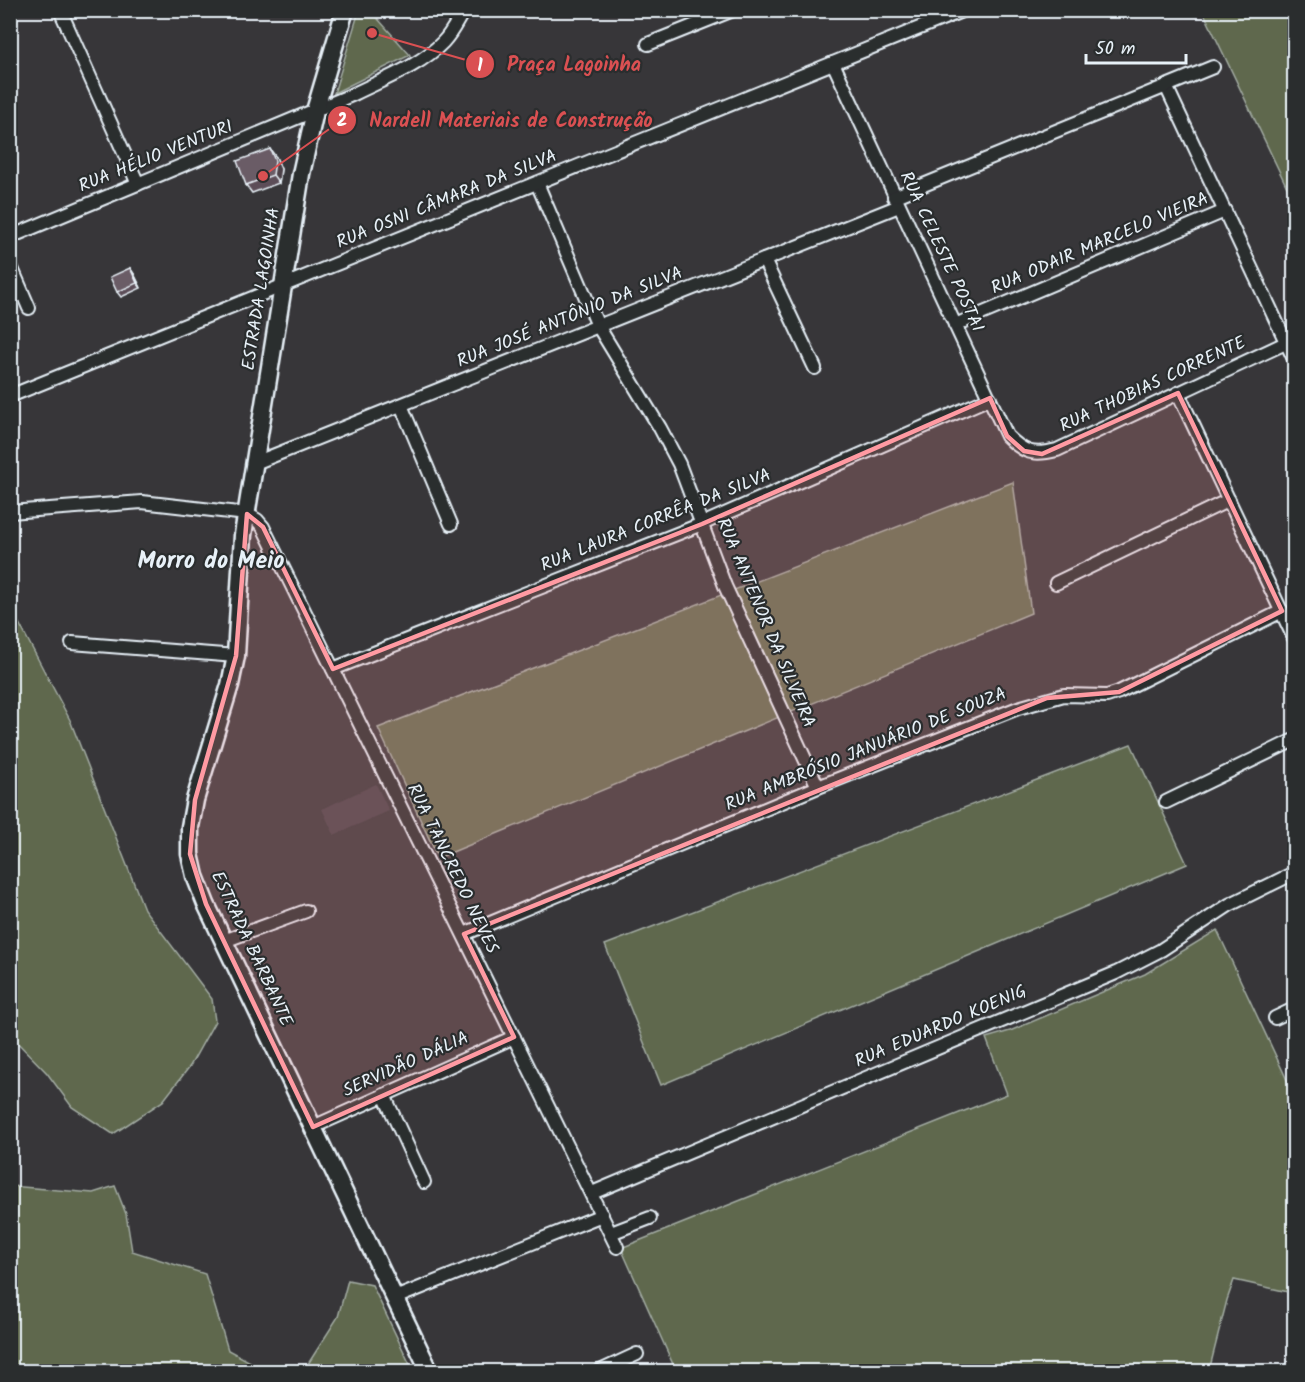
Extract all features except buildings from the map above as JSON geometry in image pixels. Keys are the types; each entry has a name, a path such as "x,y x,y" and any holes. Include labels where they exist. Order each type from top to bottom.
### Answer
{"main road":[{"name":"ESTRADA LAGOINHA","path":"247,514 301,174 315,111 345,10"},
{"name":"ESTRADA BARBANTE","path":"247,514 241,555 236,656 222,717 195,800 190,827 190,854 195,876 224,941 430,1371"}],"street":[{"path":"60,10 138,184"},
{"path":"315,111 354,94 421,59 443,42 464,10"},
{"path":"648,44 733,10"},
{"name":"RUA OSNI CÂMARA DA SILVA","path":"10,396 964,10"},
{"name":"RUA CELESTE POSTAI","path":"833,63 1007,436 1024,451"},
{"name":"RUA JOSÉ ANTÔNIO DA SILVA","path":"255,463 764,260 1213,67"},
{"path":"1166,86 1225,211 1291,341 1294,359"},
{"name":"RUA HÉLIO VENTURI","path":"10,237 315,111"},
{"name":"RUA ANTENOR DA SILVEIRA","path":"537,183 598,326 670,446 725,586 818,788"},
{"name":"RUA ODAIR MARCELO VIEIRA","path":"955,325 1225,211"},
{"path":"764,260 815,368"},
{"path":"10,264 29,308"},
{"name":"RUA THOBIAS CORRENTE","path":"1024,451 1042,453 1057,450 1291,341"},
{"path":"1178,393 1294,638"},
{"name":"RUA LAURA CORRÊA DA SILVA","path":"333,669 702,524 990,398"},
{"path":"401,405 451,524"},
{"path":"1056,583 1229,500"},
{"path":"10,512 142,502 247,514"},
{"name":"RUA TANCREDO NEVES","path":"247,514 263,527 617,1247"},
{"name":"RUA AMBRÓSIO JANUÁRIO DE SOUZA","path":"464,934 1018,708 1064,695 1107,696 1119,692 1282,611"},
{"path":"72,643 236,656"},
{"path":"1166,801 1294,740"},
{"name":"RUA EDUARDO KOENIG","path":"592,1193 1116,973 1161,950 1229,905 1294,873"},
{"path":"224,941 306,911"},
{"path":"1275,1018 1294,1009"},
{"name":"SERVIDÃO DÁLIA","path":"313,1127 514,1036"},
{"path":"384,1095 424,1182"},
{"path":"395,1298 602,1215"},
{"path":"611,1233 650,1218"},
{"path":"598,1371 637,1354"}],"highlighted area":[{"path":"1178,393 1282,611 1119,692 1047,698 464,934 514,1037 313,1127 206,904 190,854 195,800 236,656 247,514 263,527 333,669 702,524 990,398 1007,436 1024,451 1042,454"}],"shaded area":[{"path":"376,784 389,811 334,835 322,809"}],"green space":[{"path":"359,11 371,11 410,55 334,93"},
{"path":"1203,11 1294,11 1294,202"},
{"path":"1013,482 1031,613 438,858 378,728"},
{"path":"10,606 70,720 144,909 212,999 215,1021 190,1066 163,1101 113,1134 72,1107 47,1073 11,1036"},
{"path":"1131,744 1187,864 661,1085 605,945"},
{"path":"1217,930 1294,1095 1294,1318 1288,1292 1234,1280 1209,1371 676,1371 621,1248 1007,1094 986,1038 1010,1031 1145,974"},
{"path":"10,1186 93,1193 115,1186 126,1214 132,1251 205,1274 228,1350 267,1371 11,1371"},
{"path":"348,1280 372,1285 413,1371 284,1371 308,1364 338,1317"}],"place":[{"name":"Praça Lagoinha","path":"372,33"},
{"name":"Nardell Materiais de Construção","path":"263,176"}],"district":[{"name":"Morro do Meio","path":"211,561"}]}
